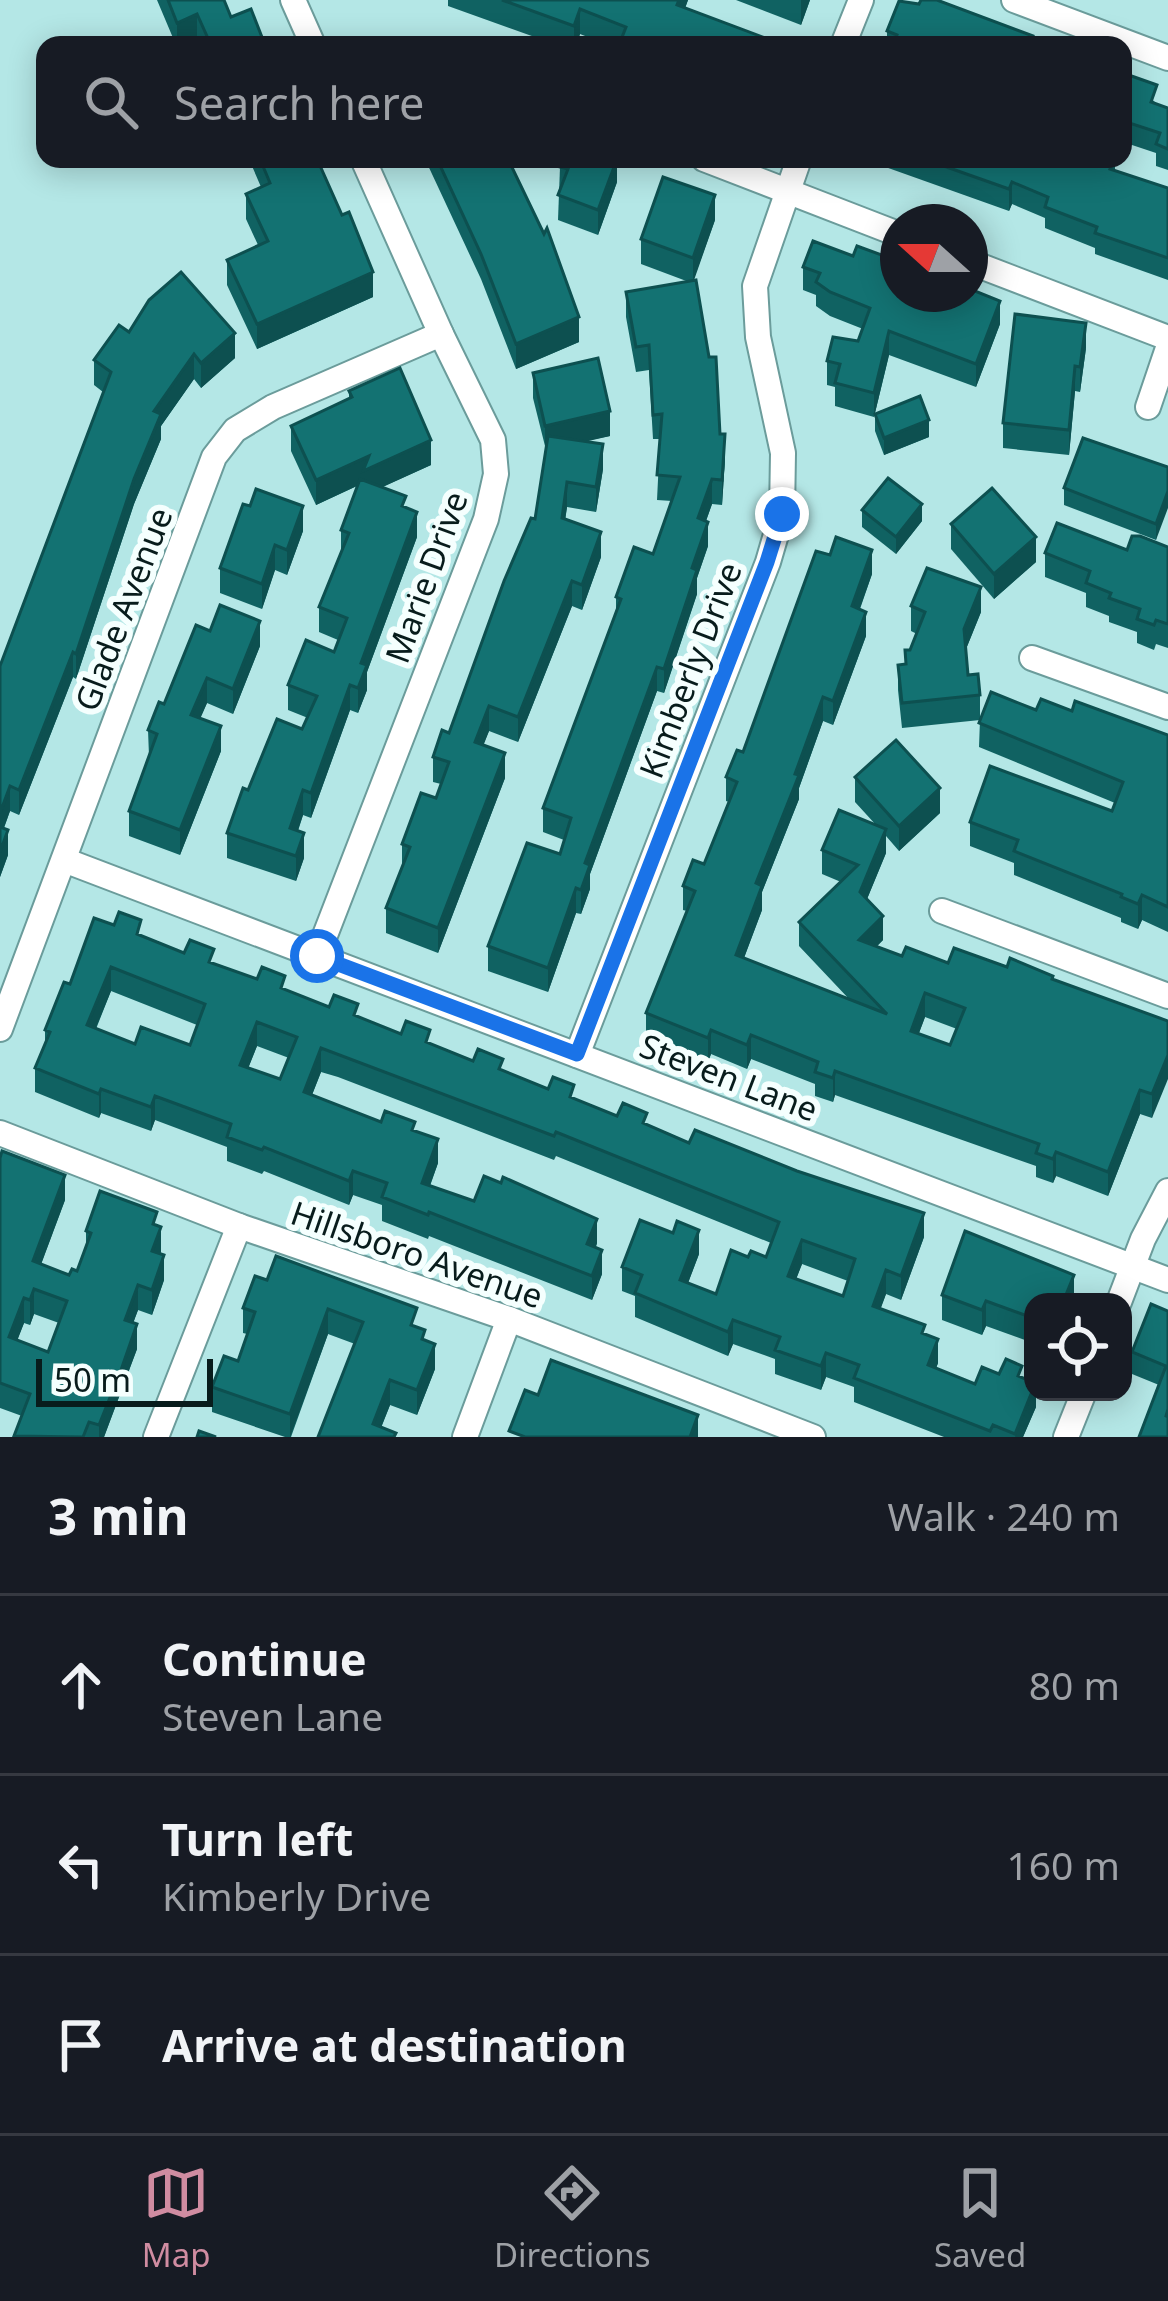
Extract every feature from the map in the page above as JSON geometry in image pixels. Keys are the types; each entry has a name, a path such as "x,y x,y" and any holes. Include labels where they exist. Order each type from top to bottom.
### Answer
{"street":[{"path":"293,0 309,36"},
{"path":"847,36 861,0"},
{"path":"1015,0 1110,36"},
{"path":"1132,44 1168,58"},
{"name":"Marie Drive","path":"317,956 487,519 496,474 493,440 367,168"},
{"path":"727,168 880,227"},
{"name":"Kimberly Drive","path":"577,1054 782,514 783,453 758,337 755,286 795,168"},
{"path":"988,269 1168,338"},
{"name":"Glade Avenue","path":"0,1029 214,457 235,430 273,407 441,334"},
{"path":"1148,406 1168,348"},
{"path":"1032,658 1168,706"},
{"name":"Steven Lane","path":"64,860 1168,1280"},
{"path":"942,911 1168,996"},
{"name":"Hillsboro Avenue","path":"0,1133 239,1226 509,1319 765,1428 813,1437"},
{"path":"1122,1293 1168,1191"},
{"path":"156,1437 239,1226"},
{"path":"465,1437 509,1319"},
{"path":"1066,1437 1080,1401"}],"building":[{"path":"168,0 224,0 231,17 251,9 262,36 207,36 197,14 177,23"},
{"path":"502,0 679,0 677,5 760,36 622,36 626,27 580,9 574,26"},
{"path":"937,0 1033,36 897,36 887,31 899,1"},
{"path":"1132,76 1157,85 1151,102 1168,108 1168,149 1156,144 1160,133 1132,124"},
{"path":"264,168 321,168 342,215 349,212 373,272 257,324 227,260 268,241 246,194 270,183"},
{"path":"441,168 512,168 544,234 547,228 579,317 516,344"},
{"path":"564,168 614,168 598,210 558,195 568,169"},
{"path":"950,168 1110,168 1168,188 1168,258 1095,233 1097,227 1045,207 1048,197 1012,182 1009,189"},
{"path":"663,177 715,195 693,258 641,239"},
{"path":"813,241 853,256 857,246 880,254 880,312 988,312 988,296 1000,301 976,364 889,331 874,393 835,383 840,364 827,361 833,337 858,341 870,308 830,292 816,282 820,273 803,267"},
{"path":"181,272 235,333 201,363 194,354 154,411 161,414 134,479 76,654 73,652 19,790 10,786 0,813 0,666 111,372 94,360 119,325 129,332 149,300"},
{"path":"696,280 709,357 716,357 720,434 725,434 722,480 712,479 698,518 708,522 664,669 657,667 585,863 590,865 581,890 576,888 548,968 488,946 527,843 560,854 571,818 543,808 621,599 616,597 634,547 653,554 680,477 657,475 662,414 653,415 649,345 636,347 626,292"},
{"path":"1015,314 1086,323 1080,367 1075,366 1069,430 1003,423"},
{"path":"598,358 610,411 545,426 533,373"},
{"path":"400,368 431,440 363,471 369,456 316,480 291,426 352,397 349,391"},
{"path":"920,396 929,420 884,438 875,414"},
{"path":"548,436 603,444 596,487 567,482 562,518 601,532 582,585 572,581 518,717 489,706 475,742 505,753 438,928 386,908 410,847 402,844 421,793 436,798 449,762 433,757 442,730 449,733 504,581 531,518 535,519"},
{"path":"1083,438 1168,467 1168,491 1156,524 1064,488"},
{"path":"888,478 922,504 896,537 862,510"},
{"path":"360,479 406,496 402,506 417,512 361,663 367,665 358,688 350,685 311,793 303,790 290,828 304,833 296,856 227,833 277,719 302,729 317,696 288,685 306,640 334,652 347,618 319,607 349,533 341,530"},
{"path":"992,488 1036,537 994,574 951,524"},
{"path":"256,489 303,506 287,550 275,545 262,584 220,568 243,504 250,506"},
{"path":"1057,523 1127,550 1132,536 1168,547 1168,624 1137,619 1140,609 1086,583 1090,571 1045,553"},
{"path":"836,537 872,550 852,606 866,612 833,701 823,697 795,774 799,775 756,883 762,886 736,955 887,1014 799,922 858,865 822,850 839,810 886,829 860,892 883,916 859,940 902,956 906,947 948,963 954,948 1007,967 1010,958 1052,979 1168,1021 1168,1055 1152,1094 1140,1090 1108,1172 1056,1152 1053,1159 1036,1153 1039,1144 835,1071 833,1078 815,1072 818,1062 751,1035 747,1045 711,1030 708,1038 646,1013 695,891 683,886 693,860 704,864 737,782 726,777 737,750 743,752 816,551 830,555","holes":["925,993 965,1008 950,1045 911,1031"]},
{"path":"927,568 981,587 964,629 968,675 978,674 980,695 902,703 898,665 906,664 905,650 910,650 925,612 911,606"},
{"path":"220,605 260,621 233,689 207,678 191,715 221,726 180,830 129,811 157,734 148,730 159,702 164,704 196,625 210,631"},
{"path":"991,692 1036,710 1041,699 1072,711 1075,701 1168,735 1168,907 1142,895 1138,904 1121,897 1014,851 1018,840 970,822 990,766 1112,811 1123,782 979,723"},
{"path":"896,740 940,788 899,826 855,777"},
{"path":"0,827 8,830 0,852"},
{"path":"119,912 141,920 137,934 184,953 190,940 214,949 209,962 257,979 262,967 285,976 281,988 329,1007 334,995 358,1004 354,1015 401,1034 406,1021 430,1030 426,1042 473,1061 478,1049 503,1059 499,1069 548,1089 553,1077 574,1085 570,1097 617,1116 623,1103 647,1113 643,1123 689,1143 695,1130 797,1171 924,1213 901,1276 886,1270 873,1306 925,1325 922,1333 938,1339 928,1365 975,1384 982,1367 999,1374 1006,1359 1022,1366 1018,1376 1024,1378 1024,1401 1028,1401 1015,1434 993,1425 990,1431 854,1378 859,1365 826,1353 821,1366 775,1350 780,1337 733,1320 728,1332 635,1293 642,1275 622,1267 640,1220 673,1233 677,1221 699,1230 680,1280 716,1294 731,1250 766,1257 779,1222 556,1132 554,1136 321,1048 304,1092 381,1122 385,1111 415,1122 412,1130 438,1139 422,1183 474,1201 484,1176 501,1183 503,1177 597,1219 587,1244 602,1250 592,1276 382,1197 387,1183 353,1171 349,1181 227,1137 231,1124 155,1096 151,1107 101,1089 99,1094 35,1068 50,1032 45,1030 64,982 70,984 94,918 114,925","holes":["111,967 205,1004 190,1045 141,1027 135,1044 87,1025","257,1022 297,1037 280,1079 240,1065","802,1240 855,1259 843,1296 788,1276"]},
{"path":"2,1151 65,1175 33,1261 69,1275 72,1269 77,1271 100,1191 157,1212 153,1224 161,1227 152,1251 164,1255 152,1290 138,1285 125,1320 137,1324 121,1370 99,1425 89,1422 83,1437 14,1436 30,1394 0,1383","holes":["34,1289 67,1301 48,1352 9,1337 24,1298 30,1300"]},
{"path":"965,1231 1074,1275 1067,1293 1024,1293 1024,1315 986,1301 982,1310 942,1295"},
{"path":"276,1256 417,1308 411,1325 425,1330 422,1339 435,1344 417,1390 390,1380 373,1424 396,1433 394,1437 318,1437 363,1322 328,1309 290,1414 212,1387 224,1356 238,1361 255,1312 243,1308 255,1276 267,1280"},
{"path":"1151,1304 1168,1311 1168,1437 1139,1437 1166,1366 1132,1352"},
{"path":"551,1360 698,1415 690,1437 525,1437 509,1431 525,1390 538,1395"}],"route":[{"path":"317,956 577,1054 782,514"}]}
